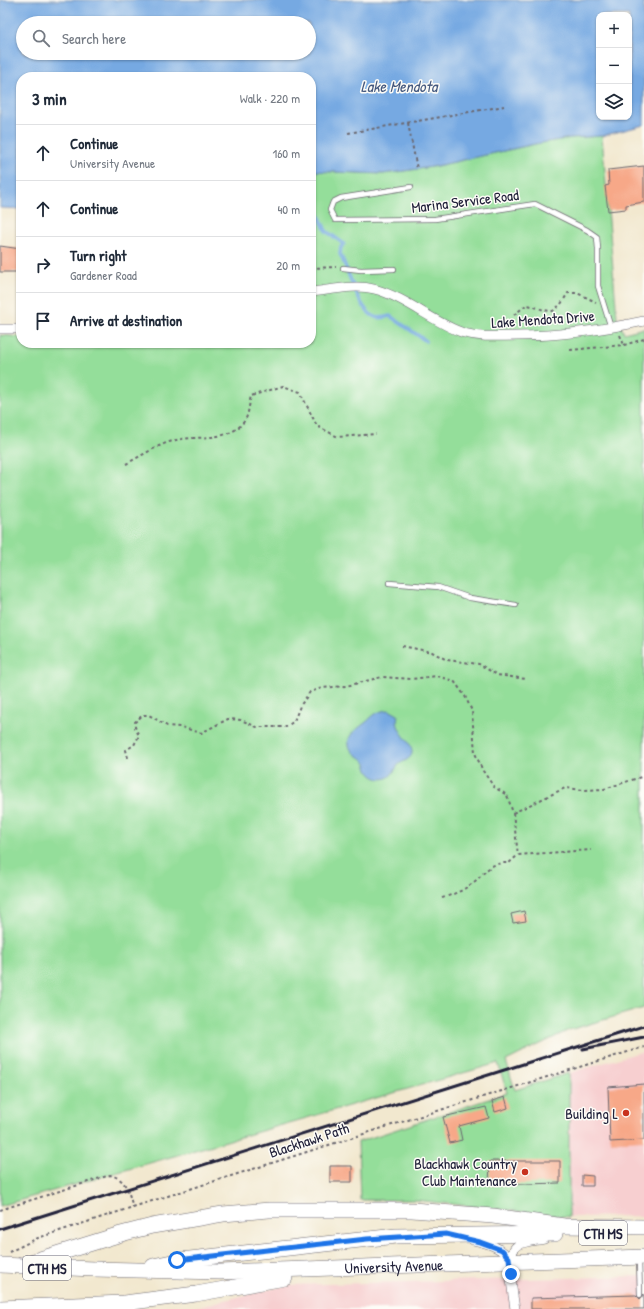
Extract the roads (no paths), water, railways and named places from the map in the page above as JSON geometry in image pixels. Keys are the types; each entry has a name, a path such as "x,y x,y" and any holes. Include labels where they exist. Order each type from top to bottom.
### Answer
{"main road":[{"path":"0,1272 121,1234 152,1226 223,1214 269,1210 412,1210 493,1216 564,1226 644,1228"},
{"name":"University Avenue","path":"144,1269 173,1261 391,1237 446,1234 644,1232"},
{"name":"University Avenue","path":"2,1260 94,1269 144,1269 193,1273 641,1257"},
{"path":"0,1308 146,1305 196,1294 334,1269"}],"street":[{"name":"Lake Mendota Drive","path":"316,292 359,288 373,289 387,294 462,332 496,338 544,336 610,328 644,321"},
{"path":"0,329 16,330"},
{"path":"446,1234 494,1246 505,1253 510,1261"},
{"path":"515,1309 510,1261 512,1251 518,1245 562,1234"}],"lane":[{"name":"Marina Service Road","path":"411,186 341,198 333,202 330,210 335,220 435,219 536,204 588,230 597,237 598,286 610,328"},
{"path":"342,268 394,269"},
{"path":"389,583 438,587 470,598 516,605"},
{"path":"640,1295 641,1257"}],"water":[{"name":"Lake Mendota","path":"0,0 644,0 644,125 602,136 571,138 535,144 432,167 383,174 316,171 316,72 16,72 16,209 0,208"},
{"path":"389,710 398,715 398,726 410,744 412,753 408,759 398,765 392,774 382,779 372,776 365,762 350,748 349,739 356,730 374,715"}],"waterway":[{"path":"316,209 326,231 344,244 341,247 340,254 354,289 364,307 369,313 377,318 390,316 426,341"}],"railway":[{"path":"0,1229 644,1026"},
{"path":"583,1049 644,1037"}],"place":[{"name":"Building L","path":"626,1113"},
{"name":"Blackhawk Country Club Maintenance","path":"525,1172"}]}
